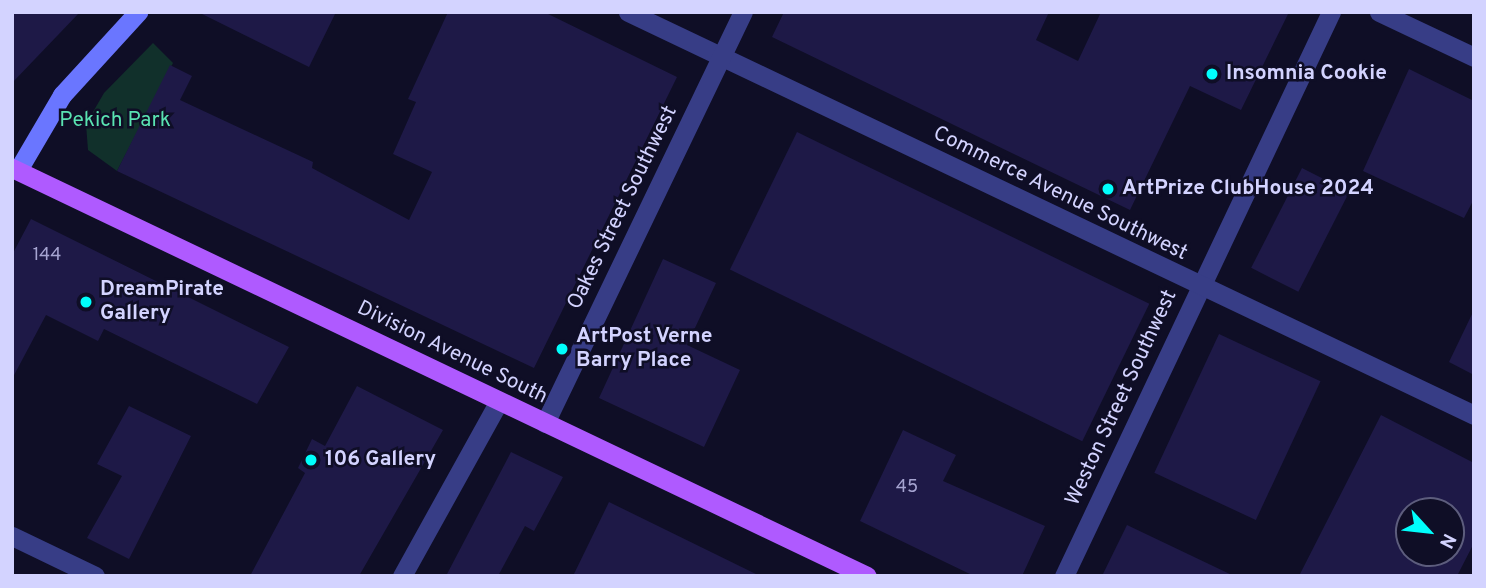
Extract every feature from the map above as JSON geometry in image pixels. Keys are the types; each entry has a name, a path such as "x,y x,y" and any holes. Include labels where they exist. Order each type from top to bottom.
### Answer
{"main road":[{"path":"14,171 62,95 138,12"},
{"name":"Division Avenue South","path":"14,171 867,576"}],"street":[{"name":"Commerce Avenue Southwest","path":"628,12 1474,415"},
{"name":"Oakes Street Southwest","path":"545,423 743,12"},
{"name":"Weston Street Southwest","path":"1064,576 1331,12"},
{"path":"1379,12 1474,57"},
{"path":"402,576 499,401"},
{"path":"12,536 95,576"}],"green space":[{"name":"Pekich Park","path":"153,43 173,63 117,171 88,150 86,124 104,93"}],"building":[{"path":"12,12 80,12 12,83"},
{"path":"198,12 336,12 309,67"},
{"path":"448,12 544,12 677,77 534,368 117,171 170,65 192,76 180,100 313,162 312,168 409,220 432,172 393,154 416,102 408,99"},
{"path":"784,12 1049,12 1036,40 1078,61 1101,12 1289,12 1241,110 1190,86 1130,210 772,37"},
{"path":"1409,69 1474,101 1474,199 1464,218 1363,171"},
{"path":"797,132 1149,304 1082,441 730,270"},
{"path":"1302,168 1349,192 1298,292 1251,268"},
{"path":"31,219 289,347 257,404 104,329 98,341 46,315 12,379 12,255"},
{"path":"663,259 716,283 687,345 740,370 704,447 599,398"},
{"path":"1474,310 1474,375 1449,362"},
{"path":"1219,334 1321,381 1256,520 1154,473"},
{"path":"357,386 443,430 359,576 250,576 305,473 298,468 312,439 325,446"},
{"path":"129,406 191,436 129,559 87,538 122,476 97,464"},
{"path":"1381,415 1474,463 1474,543 1465,560 1465,497 1395,497 1395,567 1462,567 1457,576 1299,576"},
{"path":"903,430 956,455 943,481 1045,526 1022,576 974,576 860,521"},
{"path":"511,452 563,477 534,531 525,526 498,576 446,576"},
{"path":"609,502 760,576 573,576"},
{"path":"1127,525 1234,576 1102,576"}],"place":[{"name":"Insomnia Cookie","path":"1212,74"},
{"name":"ArtPrize ClubHouse 2024","path":"1108,189"},
{"name":"DreamPirate Gallery","path":"86,302"},
{"name":"ArtPost Verne Barry Place","path":"562,349"},
{"name":"106 Gallery","path":"311,460"}]}
